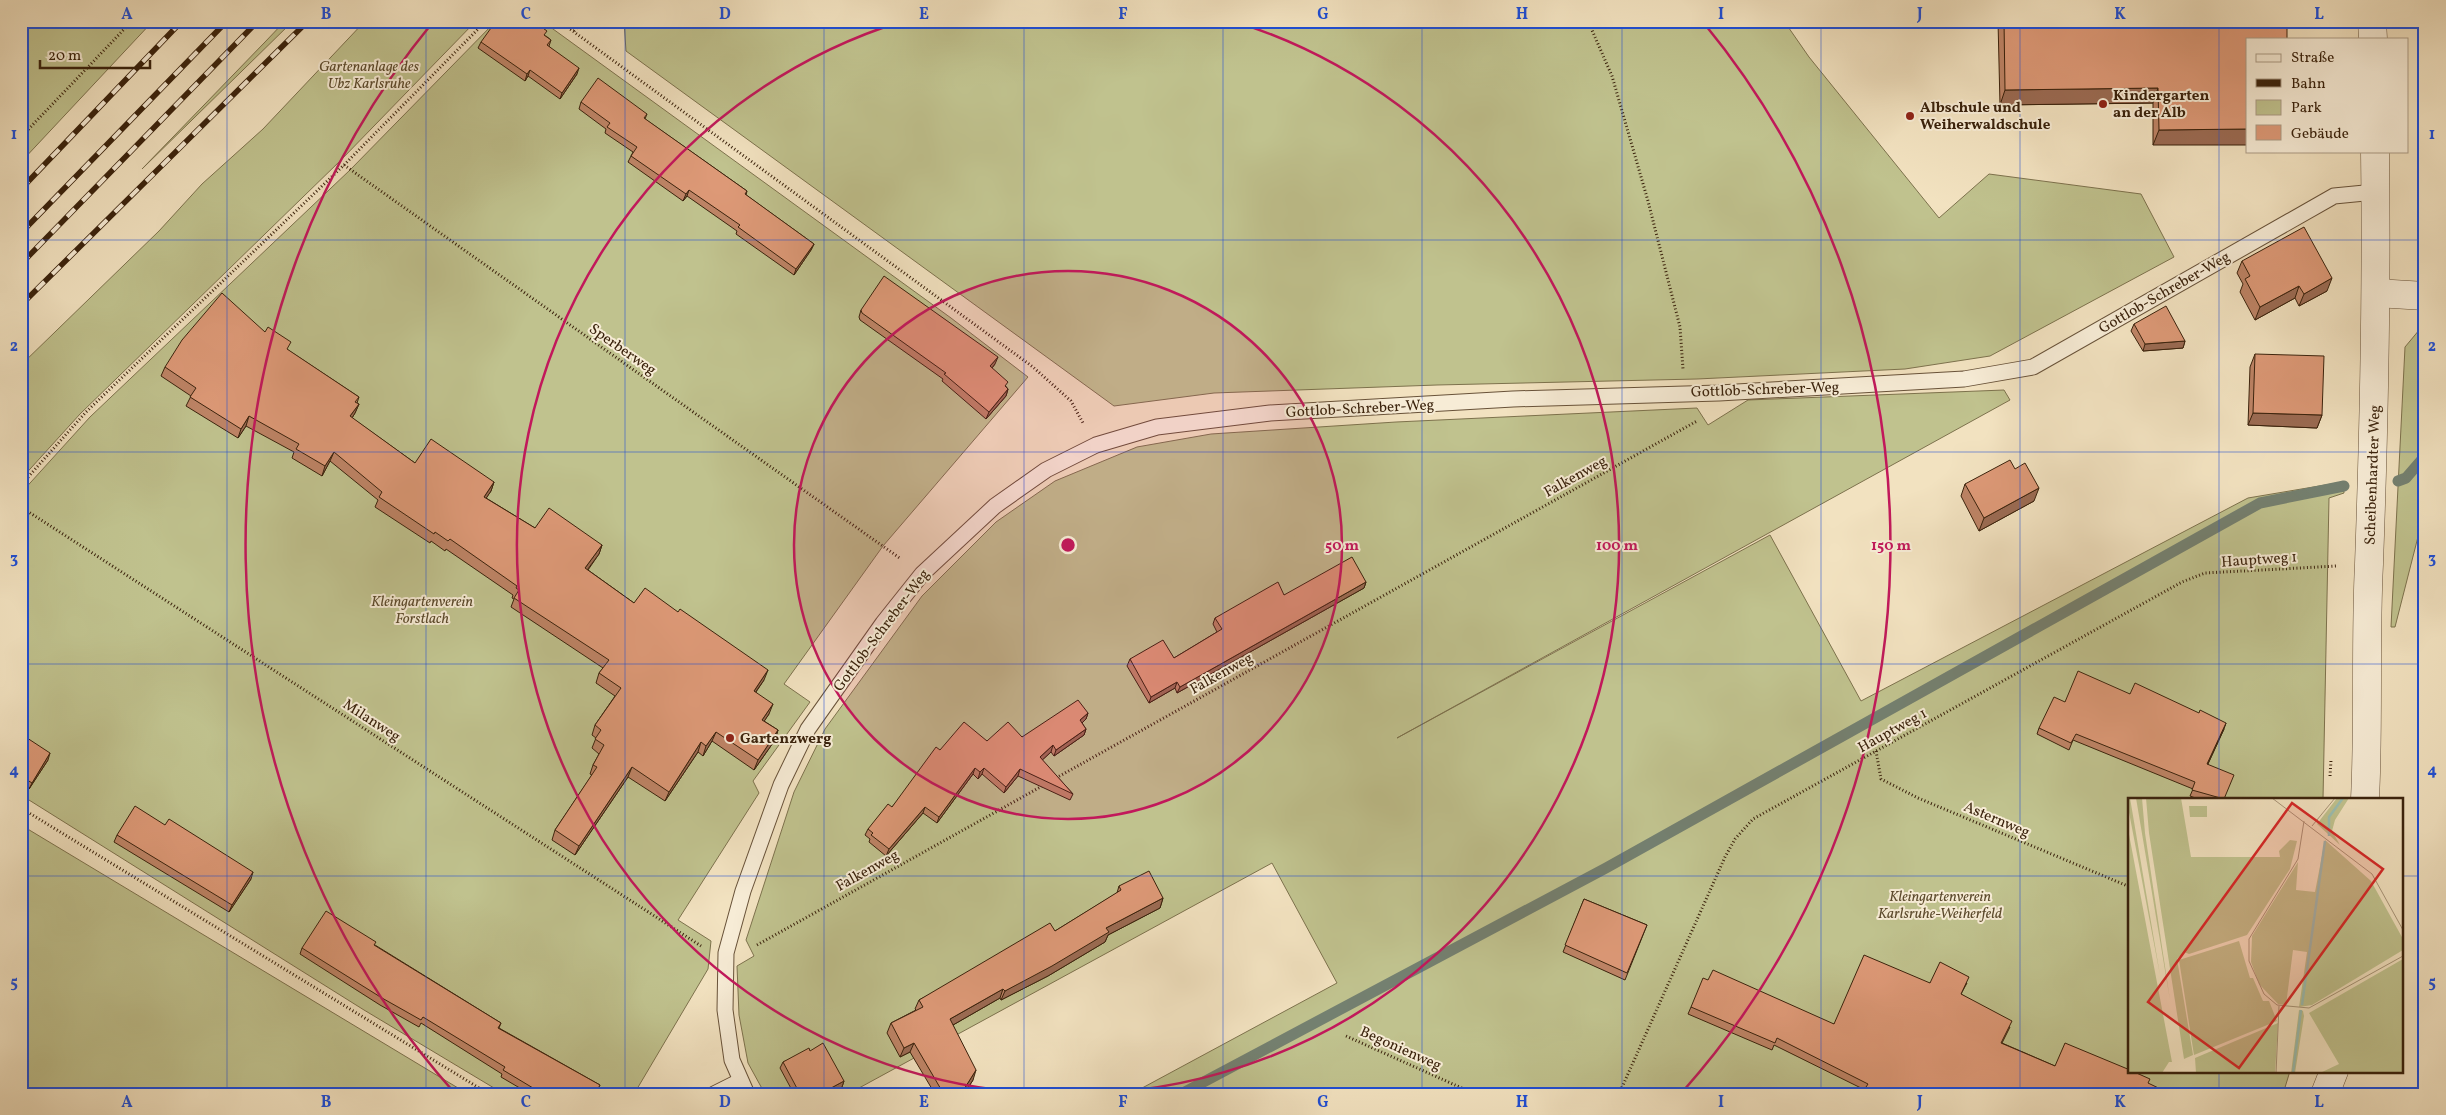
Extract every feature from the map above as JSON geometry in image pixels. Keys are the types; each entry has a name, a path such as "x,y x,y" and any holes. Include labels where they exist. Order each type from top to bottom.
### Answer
{"street":[{"path":"2372,21 2373,38"},
{"name":"Scheibenhardter Weg","path":"2366,798 2368,565 2373,493 2376,293 2375,152"},
{"path":"2376,293 2425,296"},
{"path":"2325,1094 2334,1072"}],"lane":[{"name":"Gottlob-Schreber-Weg","path":"743,1087 732,1060 725,1010 726,953 743,891 781,785 808,729 872,638 922,574 995,506 1046,470 1096,445 1157,427 1270,413 1513,399 1719,393 1964,379 2033,368 2334,196 2375,192"},
{"path":"714,1094 743,1087"}],"path":[{"path":"21,137 132,21"},
{"path":"21,484 86,412 344,165 486,21"},
{"path":"559,21 1033,367 1071,402 1096,445"},
{"path":"574,31 582,21"},
{"path":"1588,21 1612,76 1648,201 1680,327 1685,393"},
{"name":"Sperberweg","path":"344,165 883,546"},
{"name":"Falkenweg","path":"1053,780 1703,418"},
{"name":"Milanweg","path":"21,507 701,947"},
{"name":"Hauptweg 1","path":"1619,1094 1725,857 1735,839 1753,819 2182,582 2205,573 2326,566"},
{"name":"Asternweg","path":"1876,752 1882,779 1928,802 2128,886"},
{"name":"Falkenweg","path":"750,949 1044,785"},
{"path":"21,808 489,1094"},
{"name":"Begonienweg","path":"1346,1036 1475,1094"}],"green space":[{"path":"21,21 153,21 21,162"},
{"path":"285,21 293,21 142,169 265,42"},
{"name":"Gartenanlage des Ubz Karlsruhe","path":"365,21 476,21 340,161 80,414 21,479 21,365 159,231 202,184 263,129"},
{"name":"Kleingartenverein Forstlach","path":"496,21 542,21 951,318 1028,377 883,546 784,684 810,702 753,781 759,793 678,920 711,941 708,969 634,1094 504,1094 364,1010 21,795 21,493 90,417 350,170"},
{"path":"624,21 1784,21 1809,57 1939,218 1989,174 2141,194 2174,257 1990,356 1905,369 1697,379 1437,385 1214,393 1114,406 626,51"},
{"path":"2425,323 2425,522 2420,529 2395,627 2391,627 2405,347"},
{"name":"Kleingartenverein Karlsruhe-Weiherfeld","path":"2004,390 2010,400 1397,738 1770,535 1861,701 2248,498 2343,482 2344,493 2329,498 2323,798 2128,798 2128,1072 2290,1072 2283,1094 1131,1094 1337,983 1272,863 848,1094 765,1094 748,1063 739,1015 737,966 754,956 746,940 794,792 825,729 922,596 996,522 1055,481 1137,447 1211,434 1396,422 1697,408 1708,425 1748,400"},
{"path":"21,825 468,1094 21,1094"}],"building":[{"path":"496,21 533,21 547,31 544,35 551,40 547,45 579,68 562,93 530,70 527,74 481,42"},
{"path":"2004,21 2287,21 2287,38 2246,38 2246,129 2159,130 2158,88 2005,90"},
{"path":"598,78 647,114 644,118 747,191 745,194 814,244 796,269 738,227 740,225 689,190 686,194 631,156 637,147 607,127 610,123 581,102"},
{"path":"2304,227 2332,278 2304,294 2299,286 2260,307 2245,279 2250,276 2242,261"},
{"path":"884,276 998,357 990,366 1008,382 1005,386 1008,389 989,412 944,374 946,373 862,313 861,310"},
{"path":"222,293 265,332 268,327 291,342 287,349 359,397 355,402 359,404 350,416 415,463 431,439 494,482 484,497 535,528 549,508 602,545 585,568 634,603 645,588 678,612 680,609 768,670 754,691 773,704 762,720 778,730 758,760 716,732 706,746 701,742 669,792 632,767 579,846 555,830 597,767 593,765 604,745 595,739 601,730 595,725 621,688 599,673 609,660 514,598 519,590 516,588 517,586 450,539 448,541 435,532 434,534 379,497 382,492 334,452 325,466 296,449 299,444 249,416 241,429 190,397 196,388 165,367 182,340"},
{"path":"2166,306 2185,341 2145,344 2134,324"},
{"path":"2255,354 2324,356 2322,415 2253,413"},
{"path":"2010,460 2015,469 2025,463 2039,488 1984,518 1965,484"},
{"path":"1352,557 1366,582 1180,687 1177,682 1151,697 1130,659 1163,640 1174,658 1222,629 1215,618 1278,582 1284,595"},
{"path":"2078,671 2130,694 2135,683 2199,713 2200,710 2226,723 2207,764 2234,775 2224,798 2192,790 2195,782 2076,734 2071,743 2039,728 2054,697 2065,702"},
{"path":"1078,700 1088,713 1080,720 1086,729 1056,750 1053,745 1040,757 1073,794 1020,769 1006,787 984,768 980,772 975,768 939,817 925,807 889,849 871,835 873,833 868,829 888,804 892,807 936,747 940,750 964,722 987,741 1008,722 1022,737"},
{"path":"21,734 50,753 32,783 21,776"},
{"path":"135,806 165,825 169,819 253,872 232,905 117,835"},
{"path":"1149,871 1163,898 1106,928 1109,932 1052,966 1005,991 1003,989 950,1019 976,1070 961,1094 938,1094 942,1091 914,1043 904,1048 891,1023 923,1007 919,1000 1050,923 1055,931 1121,890 1119,886"},
{"path":"1584,899 1647,925 1627,973 1565,945"},
{"path":"326,911 376,942 374,945 501,1023 498,1028 600,1085 595,1094 543,1094 503,1070 505,1067 423,1017 421,1020 382,998 302,948"},
{"path":"1864,955 1930,983 1940,962 1969,977 1961,994 2012,1021 2001,1043 2055,1066 2065,1043 2128,1069 2128,1072 2134,1072 2150,1079 2148,1083 2171,1094 1879,1094 1866,1087 1868,1084 1777,1038 1775,1043 1691,1007 1703,978 1708,980 1713,970 1834,1024"},
{"path":"823,1043 844,1081 820,1094 800,1094 783,1062 809,1048 810,1051"}],"waterway":[{"path":"2398,481 2406,478 2425,456"},
{"path":"1181,1094 1606,868 2260,503 2344,486"}],"railway":[{"path":"21,189 182,21"},
{"path":"21,233 227,21"},
{"path":"21,264 258,21"},
{"path":"21,305 308,21"}],"place":[{"name":"Kindergarten an der Alb","path":"2103,104"},
{"name":"Albschule und Weiherwaldschule","path":"1910,116"},
{"name":"Gartenzwerg","path":"730,738"}]}
